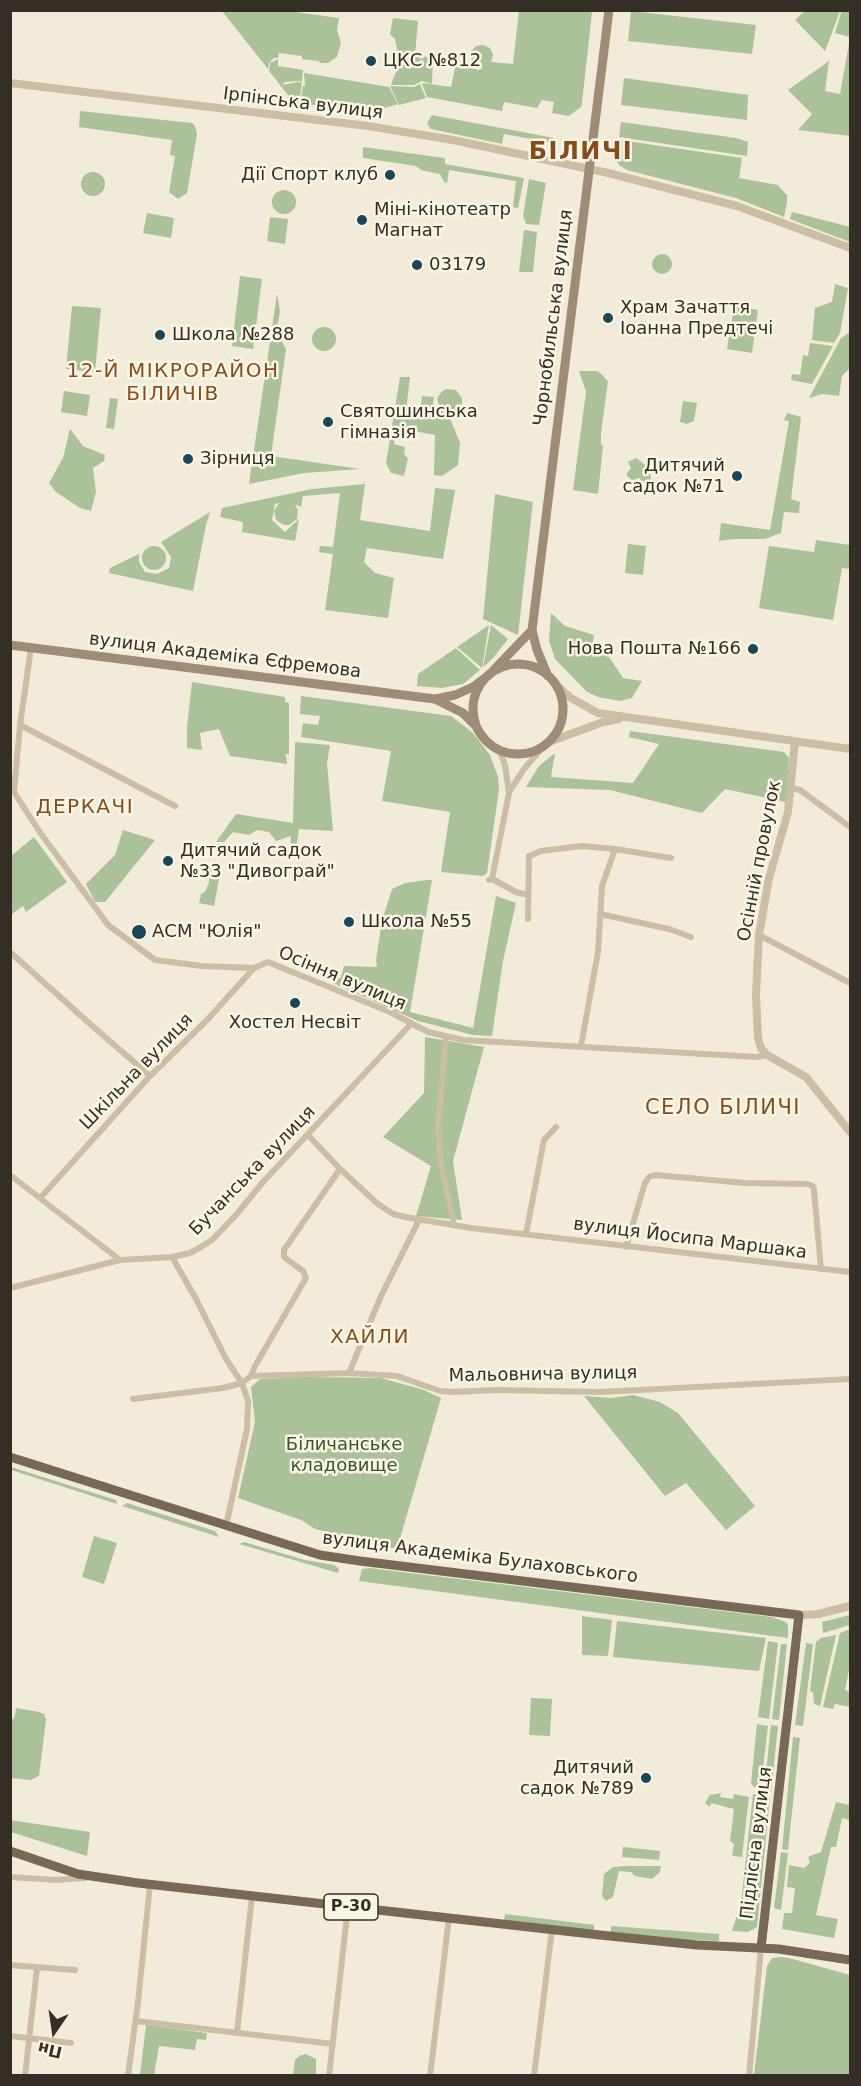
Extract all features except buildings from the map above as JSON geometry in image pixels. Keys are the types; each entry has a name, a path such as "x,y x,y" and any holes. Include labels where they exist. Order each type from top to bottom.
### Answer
{"main road":[{"name":"Чорнобильська вулиця","path":"548,676 537,650 532,630 609,10"},
{"path":"489,675 500,668 525,665 537,669 556,684 563,704 562,718 558,731 546,744 522,754 513,754 498,749 487,741 477,728 474,714 474,699 480,686 489,675 532,630"},
{"name":"вулиця Академіка Єфремова","path":"10,645 435,699 456,695 473,687 489,675"},
{"name":"вулиця Академіка Єфремова","path":"435,699 463,713 477,728"},
{"name":"вулиця Академіка Булаховського","path":"10,1457 320,1555 345,1560 800,1616"},
{"name":"Підлісна вулиця","path":"761,1948 800,1616"},
{"name":"Р-30","path":"10,1851 61,1869 150,1885 697,1945 761,1948 850,1960"}],"street":[{"name":"Ірпінська вулиця","path":"10,83 405,132 590,170 737,206 850,248"},
{"name":"Осіння вулиця","path":"31,648 20,725 14,792 39,831 108,925 155,960 202,966 254,968 268,962 390,1012 428,1032 446,1036 495,1042 756,1057 767,1055"},
{"path":"556,684 571,698 598,713 850,749"},
{"path":"509,793 524,769 546,744 603,722 623,718"},
{"path":"20,725 175,806"},
{"name":"Осінній провулок","path":"767,1055 761,1048 758,1038 756,994 759,935 769,878 788,812 795,741"},
{"path":"498,749 506,765 509,793 490,880 528,895"},
{"path":"790,788 800,790 850,827"},
{"path":"528,919 529,856 541,851 582,846 671,858"},
{"path":"581,1046 598,952 602,886 615,849"},
{"path":"600,914 691,937"},
{"path":"759,935 850,983"},
{"path":"10,952 150,1076"},
{"name":"Шкільна вулиця","path":"41,1197 150,1076 208,1019 254,968"},
{"name":"Бучанська вулиця","path":"10,1288 120,1260 172,1257 190,1253 213,1239 263,1182 411,1024"},
{"path":"446,1036 438,1125 441,1163 454,1225"},
{"path":"767,1055 806,1077 850,1132"},
{"path":"526,1234 544,1140 556,1127"},
{"name":"вулиця Йосипа Маршака","path":"308,1135 340,1169 378,1204 393,1214 454,1225 626,1247 850,1272"},
{"path":"132,1399 223,1388 242,1383 251,1376 306,1278 303,1271 284,1257 284,1250 340,1169"},
{"path":"10,1174 120,1260"},
{"path":"626,1247 645,1183 649,1177 655,1175 745,1183 807,1184 813,1186 814,1190 821,1269"},
{"path":"349,1373 381,1296 419,1220"},
{"path":"172,1257 226,1359 242,1383 248,1401 248,1417 226,1526"},
{"name":"Мальовнича вулиця","path":"251,1376 349,1373 397,1376 440,1391 453,1392 496,1390 600,1392 850,1379"},
{"name":"вулиця Академіка Булаховського","path":"800,1616 850,1606"},
{"path":"10,1877 56,1880 96,1877"},
{"path":"128,2076 150,1885"},
{"path":"237,2033 252,1896"},
{"path":"329,2076 348,1907"},
{"path":"430,2076 449,1918"},
{"path":"534,2076 552,1929"},
{"name":"Підлісна вулиця","path":"749,2076 761,1948"},
{"path":"10,1965 75,1970"},
{"path":"25,2076 37,1968"},
{"path":"136,2021 333,2044"},
{"path":"10,2036 71,2043"}],"green space":[{"path":"281,10 339,18 337,30 341,43 337,57 328,63 320,63 302,59 302,56 279,53 278,58 274,58 269,63 268,69 222,11"},
{"path":"590,10 592,12 582,103 581,107 569,116 552,113 554,102 542,100 537,108 504,102 502,111 427,97 422,83 451,87 456,64 479,70 483,68 474,65 471,58 471,51 476,46 483,45 490,48 493,55 491,62 513,64 519,11"},
{"path":"806,10 840,11 825,51 795,20"},
{"path":"842,10 850,11 850,37 835,33"},
{"path":"631,11 756,25 752,54 628,41"},
{"path":"393,18 418,21 415,55 433,58 432,84 422,81 414,85 391,85 400,62 395,39 390,34"},
{"path":"850,38 850,136 798,130 812,114 788,90 829,61 825,91 840,94"},
{"path":"278,59 278,66 303,70 302,82 285,82 282,85 302,83 299,104 295,104 269,71 270,63"},
{"path":"304,73 389,87 398,104 378,110 300,104 303,86 305,86"},
{"path":"624,78 748,95 747,120 621,105"},
{"path":"420,84 426,98 399,105 390,86 414,87"},
{"path":"80,111 192,123 197,134 187,193 178,199 169,192 175,156 170,155 172,140 79,127"},
{"path":"432,115 554,138 553,143 504,134 502,144 431,129 427,123"},
{"path":"621,122 736,138 748,142 747,156 619,137"},
{"path":"620,140 742,158 739,178 778,185 787,195 784,217 736,198 627,170 616,160"},
{"path":"363,147 445,158 445,164 524,178 518,208 513,207 516,181 449,170 447,183 440,174 421,170 416,166 363,158"},
{"path":"93,172 102,175 105,184 102,193 93,196 84,193 81,184 84,175"},
{"path":"529,179 546,183 539,225 526,224 523,216"},
{"path":"284,190 293,193 296,202 293,211 284,214 275,211 272,202 275,193"},
{"path":"792,212 850,227 850,242 790,219"},
{"path":"147,213 174,218 171,238 143,233"},
{"path":"270,217 288,219 285,244 267,241"},
{"path":"524,230 537,232 533,272 519,272"},
{"path":"662,254 669,257 672,264 669,271 662,274 655,271 652,264 655,257"},
{"path":"240,276 262,279 253,349 232,346"},
{"path":"835,284 848,288 840,333 834,343 812,340 815,308 832,302"},
{"path":"277,294 280,311 276,335 286,349 271,456 360,469 304,473 249,484"},
{"path":"72,306 101,308 95,372 66,369"},
{"path":"734,306 758,310 752,353 727,349"},
{"path":"324,327 333,330 336,339 333,348 324,351 315,348 312,339 315,330"},
{"path":"850,332 850,368 842,376 839,396 822,394 809,398 841,338"},
{"path":"810,343 833,346 812,384 791,380 792,374 800,375 803,355 808,356"},
{"path":"579,371 598,371 608,381 601,433 601,445 603,446 598,494 573,490 586,392"},
{"path":"400,377 410,377 406,411 420,413 422,396 434,397 433,404 441,410 437,399 442,391 447,389 456,390 462,398 457,411 443,412 450,418 460,443 458,465 442,476 434,475 435,435 397,428 394,444 405,447 404,454 408,458 404,476 391,473 386,463"},
{"path":"64,391 90,395 87,416 61,412"},
{"path":"110,398 118,399 114,429 106,428"},
{"path":"683,401 697,403 694,421 687,424 680,422"},
{"path":"787,413 801,417 791,499 800,502 799,513 784,512 781,533 765,539 719,541 721,523 770,530 789,421 784,420"},
{"path":"70,429 83,446 105,455 104,461 93,468 96,492 91,511 80,508 56,492 49,483 63,458"},
{"path":"636,458 649,468 650,481 644,482 639,478 632,480 627,476 631,468 628,462"},
{"path":"365,484 360,520 430,531 435,488 455,490 443,559 367,548 364,562 375,573 394,578 388,618 325,610 333,554 319,552 320,546 333,547 340,493 303,496 301,507 295,504 298,510 297,519 289,525 276,520 274,511 279,503 275,504 272,520 285,532 299,519 295,541 242,532 243,522 220,517 222,508 312,489"},
{"path":"495,494 533,502 518,635 483,619"},
{"path":"210,512 193,591 109,573 110,568 139,554 139,562 145,572 157,574 169,568 171,557 161,542"},
{"path":"816,540 850,545 850,569 842,568 833,620 759,608 769,546 814,552"},
{"path":"628,544 646,546 643,575 625,573"},
{"path":"154,546 163,549 166,558 163,567 154,570 145,567 142,558 145,549"},
{"path":"551,613 565,626 594,635 593,641 603,648 623,678 642,681 632,698 620,701 598,697 587,692 555,659 549,641"},
{"path":"489,625 482,668 457,647"},
{"path":"491,625 508,639 483,667"},
{"path":"456,648 480,670 463,684 442,688 417,686 418,674"},
{"path":"192,682 285,697 285,702 289,703 287,764 230,756 219,729 200,733 202,750 187,748"},
{"path":"301,696 451,716 473,733 490,755 498,777 499,790 487,873 483,876 441,872 450,812 382,801 391,751 301,737 303,723 318,725 320,716 300,714"},
{"path":"630,731 784,752 789,758 786,802 725,789 702,813 610,790 526,787 539,766 555,753 551,777 633,783 659,744 629,737"},
{"path":"295,742 330,745 327,763 333,831 299,829 295,855 290,854 291,836 276,841 269,832 257,830 249,835 233,832 224,842 216,842 236,814 293,823"},
{"path":"123,830 155,840 105,902 95,902 86,884 115,855"},
{"path":"34,837 67,882 26,912 23,906 11,915 11,856"},
{"path":"210,866 221,868 214,906 199,903 201,894 205,892 209,882"},
{"path":"432,880 410,1012 473,1028 496,896 516,903 503,961 492,1036 473,1035 418,1021 333,983 341,977 344,966 377,967 382,921 392,889 405,883"},
{"path":"425,1037 484,1047 453,1161 462,1220 416,1216 431,1166 383,1137 424,1093"},
{"name":"Біличанське кладовище","path":"381,1378 424,1390 441,1398 397,1549 315,1529 301,1520 238,1498 255,1422 251,1387 260,1379"},
{"path":"633,1395 660,1402 678,1413 755,1506 726,1530 686,1483 665,1496 584,1396 611,1398"},
{"path":"11,1467 116,1500 117,1504 11,1470"},
{"path":"127,1503 215,1531 219,1537 122,1506"},
{"path":"94,1536 117,1543 104,1584 82,1577"},
{"path":"244,1542 305,1560 334,1565 339,1569 338,1573 239,1544"},
{"path":"369,1568 772,1617 786,1622 788,1638 359,1581 362,1569"},
{"path":"850,1615 850,1625 823,1633 822,1622"},
{"path":"582,1616 612,1620 608,1656 582,1655"},
{"path":"617,1621 766,1638 759,1671 613,1657"},
{"path":"850,1629 850,1665 845,1690 850,1692 850,1707 835,1704 833,1709 823,1707 840,1633"},
{"path":"836,1635 820,1706 814,1704 813,1692 810,1691 816,1642 821,1638"},
{"path":"768,1641 778,1643 769,1719 758,1717"},
{"path":"806,1643 813,1644 803,1726 795,1725"},
{"path":"781,1644 787,1644 779,1720 772,1719"},
{"path":"531,1698 552,1699 550,1736 529,1735"},
{"path":"16,1708 44,1714 46,1720 39,1776 31,1780 11,1778 11,1719 14,1719"},
{"path":"757,1724 768,1726 761,1785 754,1787 751,1784"},
{"path":"771,1725 778,1726 771,1792 764,1791"},
{"path":"793,1737 800,1738 788,1850 782,1849"},
{"path":"721,1793 720,1797 733,1799 734,1794 749,1797 742,1857 732,1856 734,1844 730,1841 734,1809 711,1803 710,1807 705,1803 710,1795"},
{"path":"753,1794 770,1797 757,1927 748,1932 732,1931 741,1903"},
{"path":"836,1802 850,1805 850,1820 842,1818 836,1847 831,1847 816,1915 838,1919 834,1938 782,1929 784,1913 792,1913 795,1888 787,1887 789,1865 804,1868 810,1863 808,1857 821,1852"},
{"path":"10,1820 90,1832 87,1856 11,1832"},
{"path":"623,1847 660,1851 659,1860 622,1857"},
{"path":"781,1852 788,1853 781,1910 774,1908"},
{"path":"661,1866 660,1872 652,1879 635,1876 631,1872 619,1871 613,1897 606,1901 602,1896 604,1874 613,1867"},
{"path":"505,1914 594,1925 594,1931 504,1921"},
{"path":"611,1926 719,1934 719,1941 685,1940 611,1932"},
{"path":"780,1957 850,1975 850,2075 754,2075 767,1966 772,1958"},
{"path":"146,2025 207,2033 206,2040 197,2039 195,2050 159,2046 154,2075 140,2075"},
{"path":"306,2054 316,2059 316,2075 293,2075 295,2060"}],"place":[{"name":"ЦКС №812","path":"371,61"},
{"name":"Дії Спорт клуб","path":"390,175"},
{"name":"Міні-кінотеатр Магнат","path":"362,220"},
{"name":"03179","path":"417,265"},
{"name":"Храм Зачаття Іоанна Предтечі","path":"608,318"},
{"name":"Школа №288","path":"160,335"},
{"name":"Святошинська гімназія","path":"328,422"},
{"name":"Зірниця","path":"188,459"},
{"name":"Дитячий садок №71","path":"737,476"},
{"name":"Нова Пошта №166","path":"753,649"},
{"name":"Дитячий садок №33 \"Дивограй\"","path":"168,861"},
{"name":"Школа №55","path":"349,922"},
{"name":"АСМ \"Юлія\"","path":"139,932"},
{"name":"Хостел Несвіт","path":"295,1003"},
{"name":"Дитячий садок №789","path":"646,1778"}],"district":[{"name":"БІЛИЧІ","path":"581,153"},
{"name":"12-Й МІКРОРАЙОН БІЛИЧІВ","path":"173,384"},
{"name":"ДЕРКАЧІ","path":"85,808"},
{"name":"СЕЛО БІЛИЧІ","path":"723,1109"},
{"name":"ХАЙЛИ","path":"370,1338"}]}
